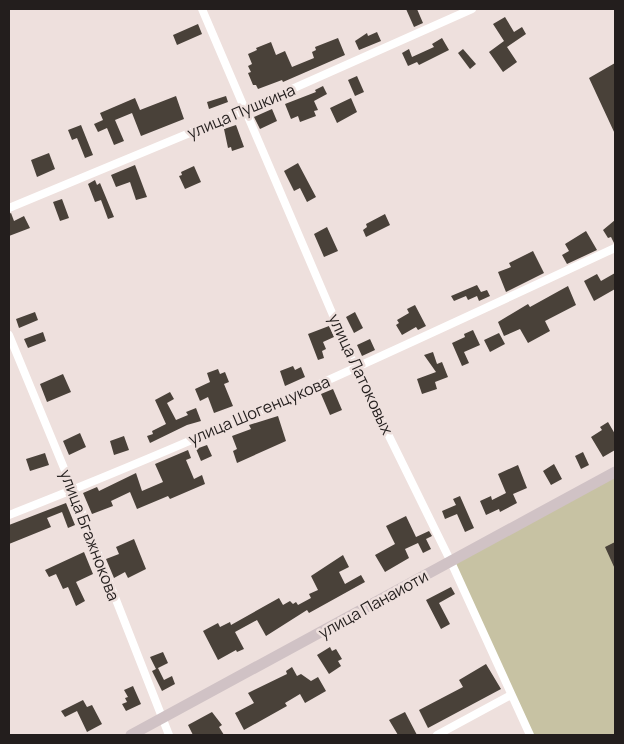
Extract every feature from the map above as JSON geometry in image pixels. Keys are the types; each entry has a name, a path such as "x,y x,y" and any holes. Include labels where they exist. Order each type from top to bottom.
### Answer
{"street":[{"name":"улица Латоковых","path":"202,9 356,369 451,562 530,735"},
{"name":"улица Пушкина","path":"9,208 245,110 472,9"},
{"name":"улица Шогенцукова","path":"9,515 73,490 356,369 615,248"},
{"name":"улица Бгажнокова","path":"9,335 73,490 161,719 169,735"},
{"name":"улица Панаиоти","path":"132,735 615,472"},
{"path":"437,735 511,695"}],"shaded area":[{"path":"615,472 615,735 530,735 451,562"}],"building":[{"path":"406,9 417,9 423,23 414,27"},
{"path":"505,17 514,32 522,27 526,34 507,47 517,62 503,72 489,52 504,41 493,24"},
{"path":"198,24 202,34 177,45 173,35"},
{"path":"377,32 381,41 359,50 355,41 367,33 368,36"},
{"path":"338,38 345,55 283,82 282,80 258,89 256,85 253,85 248,73 251,72 248,66 252,64 248,54 257,50 256,48 271,42 276,55 285,51 292,67 314,58 312,52 316,50 315,47"},
{"path":"442,38 449,50 419,65 417,62 408,66 402,53 409,49 412,57 434,47 432,44"},
{"path":"463,49 476,64 470,69 458,53"},
{"path":"615,63 615,134 589,78"},
{"path":"357,76 364,92 355,96 348,80"},
{"path":"323,86 327,94 314,101 318,110 314,111 316,116 300,122 298,116 291,119 285,104 316,92 315,90"},
{"path":"176,96 184,119 141,136 132,113 115,120 124,141 114,145 107,128 98,132 94,124 103,120 100,113 135,98 140,110"},
{"path":"226,96 228,102 209,109 207,102"},
{"path":"351,98 357,112 337,123 330,108"},
{"path":"272,109 277,121 260,129 254,117"},
{"path":"81,125 93,155 85,158 77,138 72,140 68,130"},
{"path":"236,125 244,147 232,151 231,147 228,148 224,129"},
{"path":"49,153 55,169 37,177 31,160"},
{"path":"298,163 316,197 307,202 300,188 294,191 284,171"},
{"path":"135,165 147,197 136,200 130,182 116,187 111,175"},
{"path":"194,166 201,182 185,189 179,176 182,175 181,172"},
{"path":"95,180 97,185 100,183 114,217 108,219 101,200 95,202 88,184"},
{"path":"62,199 69,218 60,221 53,202"},
{"path":"11,213 14,221 24,216 30,228 9,236 9,214"},
{"path":"385,214 390,225 366,237 363,230 367,227 366,224"},
{"path":"615,220 614,243 611,237 608,238 603,230"},
{"path":"327,227 338,251 324,257 314,234"},
{"path":"586,231 597,250 567,264 562,255 569,251 565,244"},
{"path":"533,251 544,273 506,292 498,272 511,267 509,263"},
{"path":"615,273 615,289 594,301 584,281 597,274 601,281"},
{"path":"477,285 481,292 487,290 490,296 479,301 477,296 468,300 466,296 454,301 451,296"},
{"path":"568,286 576,305 545,321 550,331 528,343 520,329 504,336 498,322 528,304 530,307"},
{"path":"415,305 426,326 418,330 416,327 402,335 396,325 399,323 397,320 409,313 407,309"},
{"path":"35,312 38,320 19,328 16,319"},
{"path":"355,312 363,328 354,333 346,317"},
{"path":"329,326 334,337 323,342 326,349 322,351 324,358 318,360 308,334"},
{"path":"473,330 480,345 464,352 469,363 462,366 452,343 465,337 464,334"},
{"path":"43,332 46,341 28,348 24,339"},
{"path":"499,333 505,344 490,352 484,340"},
{"path":"370,339 375,350 362,356 357,345"},
{"path":"433,352 437,364 442,362 448,377 435,382 437,389 422,394 417,379 436,372 424,355"},
{"path":"293,366 295,370 301,367 305,377 285,386 280,371"},
{"path":"218,369 220,374 225,372 229,382 224,384 233,406 214,413 208,397 200,401 195,389 210,382 207,373"},
{"path":"63,374 71,392 47,402 40,384"},
{"path":"333,389 342,410 330,415 321,394"},
{"path":"170,392 174,399 167,403 176,420 188,415 186,412 196,408 201,421 187,425 150,443 147,436 153,434 152,431 166,424 155,400"},
{"path":"278,416 286,441 237,463 233,451 237,449 232,436 251,429 249,425"},
{"path":"608,422 615,434 615,450 603,457 591,437 602,430 600,427"},
{"path":"80,433 86,447 69,455 63,441"},
{"path":"124,436 129,450 114,455 110,441"},
{"path":"207,445 212,456 201,461 196,449"},
{"path":"188,450 191,458 186,460 194,479 202,475 205,484 170,499 168,496 137,509 130,492 111,501 113,506 92,514 83,493 97,487 99,491 136,473 142,491 163,482 155,464"},
{"path":"583,452 589,465 581,469 575,456"},
{"path":"45,453 49,465 30,471 26,459"},
{"path":"554,464 562,479 551,485 543,471"},
{"path":"518,465 527,488 513,494 517,503 500,512 499,509 486,515 480,501 491,496 492,500 506,493 498,474"},
{"path":"460,496 474,528 465,532 457,514 445,519 442,511 456,505 453,499"},
{"path":"66,503 75,525 68,528 62,512 47,518 51,527 9,544 9,525"},
{"path":"406,516 416,537 429,531 432,536 426,539 431,549 423,553 418,543 405,549 409,558 385,572 375,555 395,544 386,526"},
{"path":"134,539 146,569 128,578 125,572 114,578 106,559 119,554 116,547"},
{"path":"615,542 615,569 605,547"},
{"path":"84,552 93,574 76,582 85,601 76,606 68,587 63,589 56,574 49,577 45,570"},
{"path":"343,555 349,567 339,572 345,584 361,575 365,582 309,613 307,610 266,636 257,620 235,632 244,649 237,652 236,650 218,660 203,631 218,623 220,627 230,622 231,625 279,598 283,605 290,601 293,604 296,602 298,605 311,598 309,594 318,590 311,576"},
{"path":"451,587 455,594 439,603 450,624 441,629 426,600"},
{"path":"330,647 332,651 336,649 342,659 338,661 341,666 329,674 317,655"},
{"path":"163,652 168,663 156,669 150,657"},
{"path":"486,664 501,689 428,728 419,710 463,687 459,680"},
{"path":"292,667 297,676 301,674 311,681 318,677 326,691 305,703 300,694 285,703 287,706 244,730 235,713 254,703 248,693 287,674 286,671"},
{"path":"158,668 164,680 172,676 175,684 162,691 152,671"},
{"path":"133,686 141,704 126,711 122,704 127,702 125,698 128,697 124,690"},
{"path":"83,700 87,707 92,705 102,724 87,732 77,711 65,717 61,711"},
{"path":"212,712 222,725 219,727 224,735 193,735 188,725"},
{"path":"405,712 417,735 398,735 389,720"}]}
